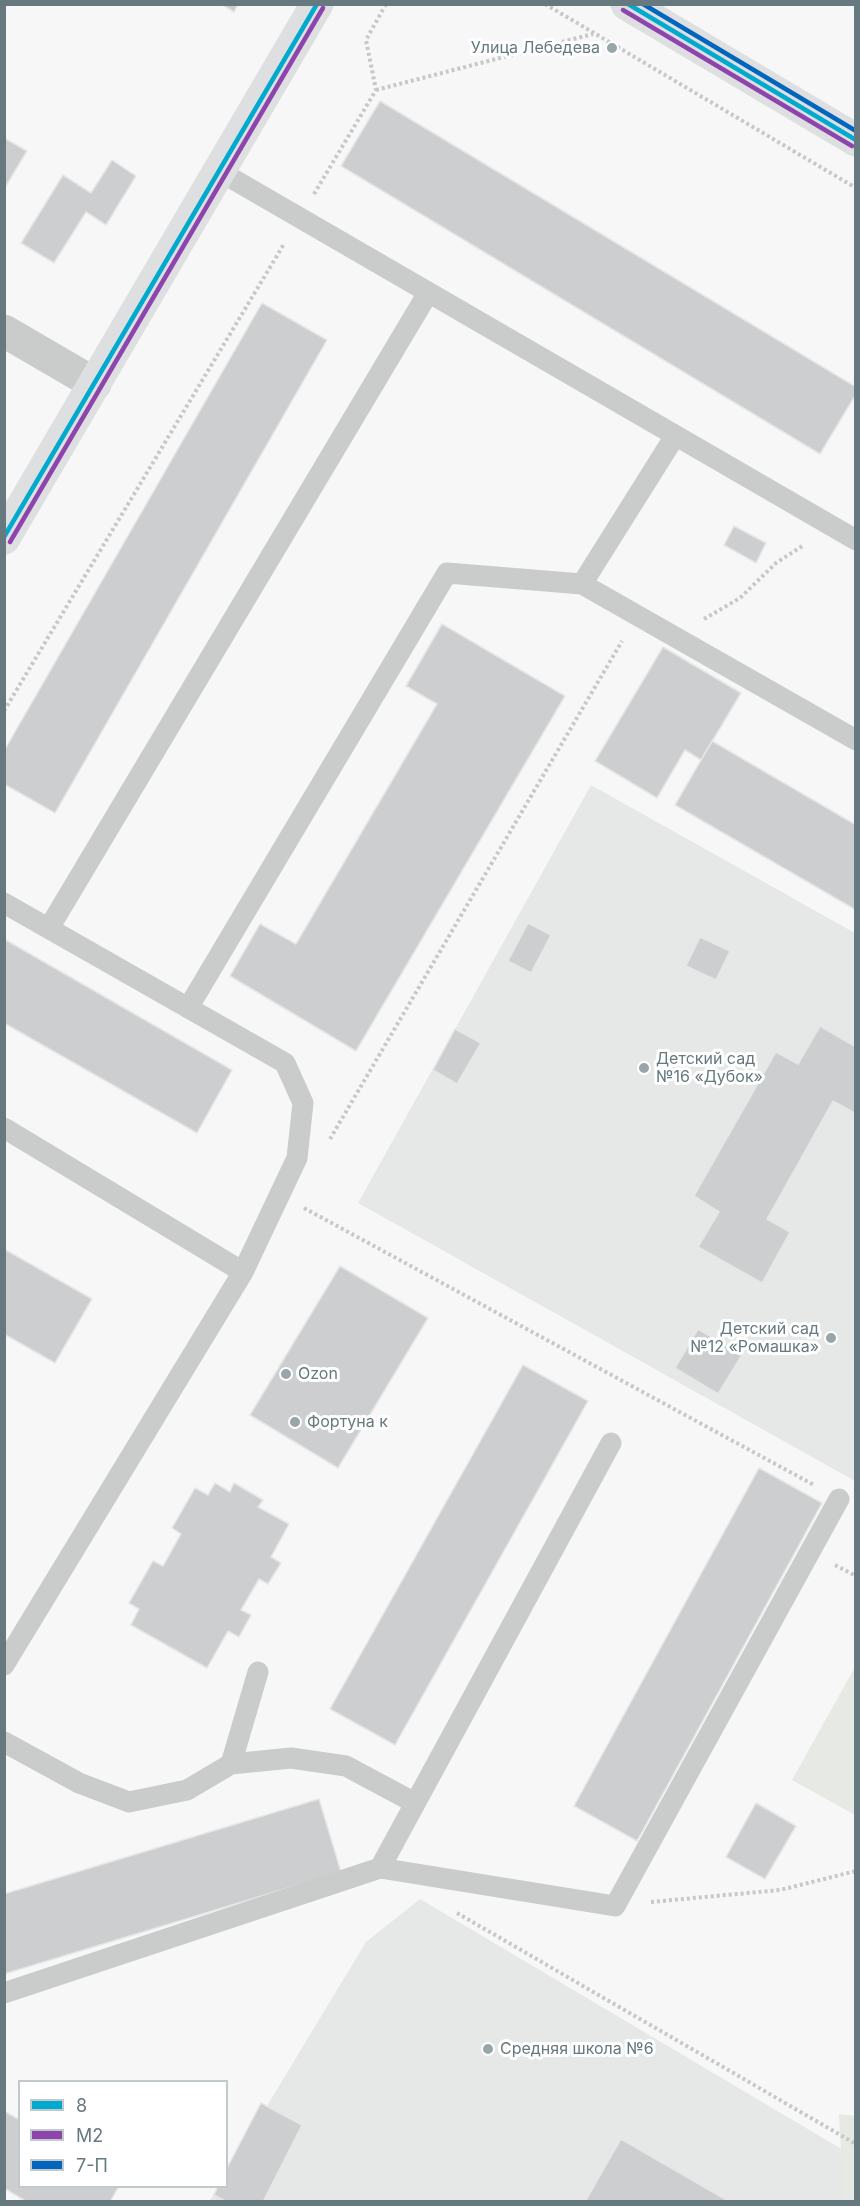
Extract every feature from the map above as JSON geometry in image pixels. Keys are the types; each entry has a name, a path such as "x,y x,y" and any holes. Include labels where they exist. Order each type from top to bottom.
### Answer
{"main road":[{"path":"4,538 316,4"},
{"path":"627,4 855,140"}],"street":[{"path":"4,331 95,384"}],"lane":[{"path":"219,171 855,540"},
{"path":"49,928 428,293"},
{"path":"582,584 675,436"},
{"path":"188,1008 447,573 582,584 855,740"},
{"path":"4,903 285,1063 303,1103 297,1158 243,1272 4,1665"},
{"path":"4,1128 243,1272"},
{"path":"380,1868 612,1443"},
{"path":"4,1994 380,1868 615,1906 839,1499"},
{"path":"231,1764 258,1672"},
{"path":"4,1742 79,1783 129,1802 187,1790 231,1764 291,1758 346,1766 415,1803"}],"path":[{"path":"4,711 376,90 366,40 386,4"},
{"path":"545,4 855,188"},
{"path":"376,90 594,33"},
{"path":"693,618 704,619 740,598 776,563 832,527"},
{"path":"330,1141 637,615"},
{"path":"293,1203 839,1499"},
{"path":"615,1906 780,1890 855,1871"},
{"path":"452,1910 855,2145"}],"shaded area":[{"name":"Детский сад №16 «Дубок»","path":"591,785 855,933 855,1481 358,1203"},
{"path":"855,1667 855,1815 792,1780"},
{"name":"Средняя школа №6","path":"420,1899 855,2157 855,2201 209,2202 217,2188 228,2188 228,2170 366,1942"},
{"path":"839,2114 855,2116 855,2201 844,2201"}],"building":[{"path":"221,4 238,4 234,12"},
{"path":"380,101 856,387 856,394 820,454 341,166"},
{"path":"4,138 27,151 4,189"},
{"path":"112,160 136,176 106,225 86,212 54,263 21,243 63,175 91,193"},
{"path":"262,303 327,340 55,813 4,784 4,751"},
{"path":"734,526 766,543 756,563 724,545"},
{"path":"442,624 565,696 356,1051 230,976 260,924 296,944 437,704 406,686"},
{"path":"663,647 741,693 701,760 685,750 657,798 595,761"},
{"path":"712,741 856,825 856,910 675,805"},
{"path":"528,923 551,935 531,973 508,961"},
{"path":"700,937 730,951 716,980 686,966"},
{"path":"4,939 232,1070 197,1133 4,1023"},
{"path":"820,1026 856,1047 856,1114 833,1101 767,1219 790,1232 762,1283 698,1247 719,1212 694,1196 776,1052 798,1064"},
{"path":"455,1029 481,1043 457,1084 433,1070"},
{"path":"4,1249 92,1299 55,1363 4,1334"},
{"path":"340,1266 428,1318 338,1468 250,1415"},
{"path":"698,1329 742,1355 718,1394 675,1368"},
{"path":"523,1365 588,1401 395,1745 330,1709"},
{"path":"759,1468 822,1503 637,1841 574,1806"},
{"path":"215,1483 230,1492 234,1483 263,1500 258,1507 289,1524 271,1557 281,1563 268,1584 259,1579 241,1610 251,1615 239,1637 228,1631 207,1668 131,1625 139,1609 129,1603 153,1561 163,1566 181,1534 172,1528 195,1488 208,1495"},
{"path":"319,1799 341,1872 4,1974 4,1894"},
{"path":"756,1803 796,1826 765,1879 726,1857"},
{"path":"261,2103 302,2125 263,2202 227,2202 214,2195 217,2188 228,2188 228,2166"},
{"path":"4,2111 18,2119 18,2188 118,2188 110,2202 27,2202 4,2188"},
{"path":"621,2139 730,2202 585,2202"}],"transit line":[{"name":"8","path":"4,537 317,4"},
{"name":"8","path":"628,4 856,140"},
{"name":"7-П","path":"643,4 856,131"},
{"name":"М2","path":"10,542 323,8"},
{"name":"М2","path":"623,10 852,146"}],"place":[{"name":"Улица Лебедева","path":"612,48"},
{"name":"Детский сад №16 «Дубок»","path":"644,1068"},
{"name":"Детский сад №12 «Ромашка»","path":"831,1338"},
{"name":"Ozon","path":"286,1374"},
{"name":"Фортуна к","path":"295,1422"},
{"name":"Средняя школа №6","path":"488,2049"}]}
